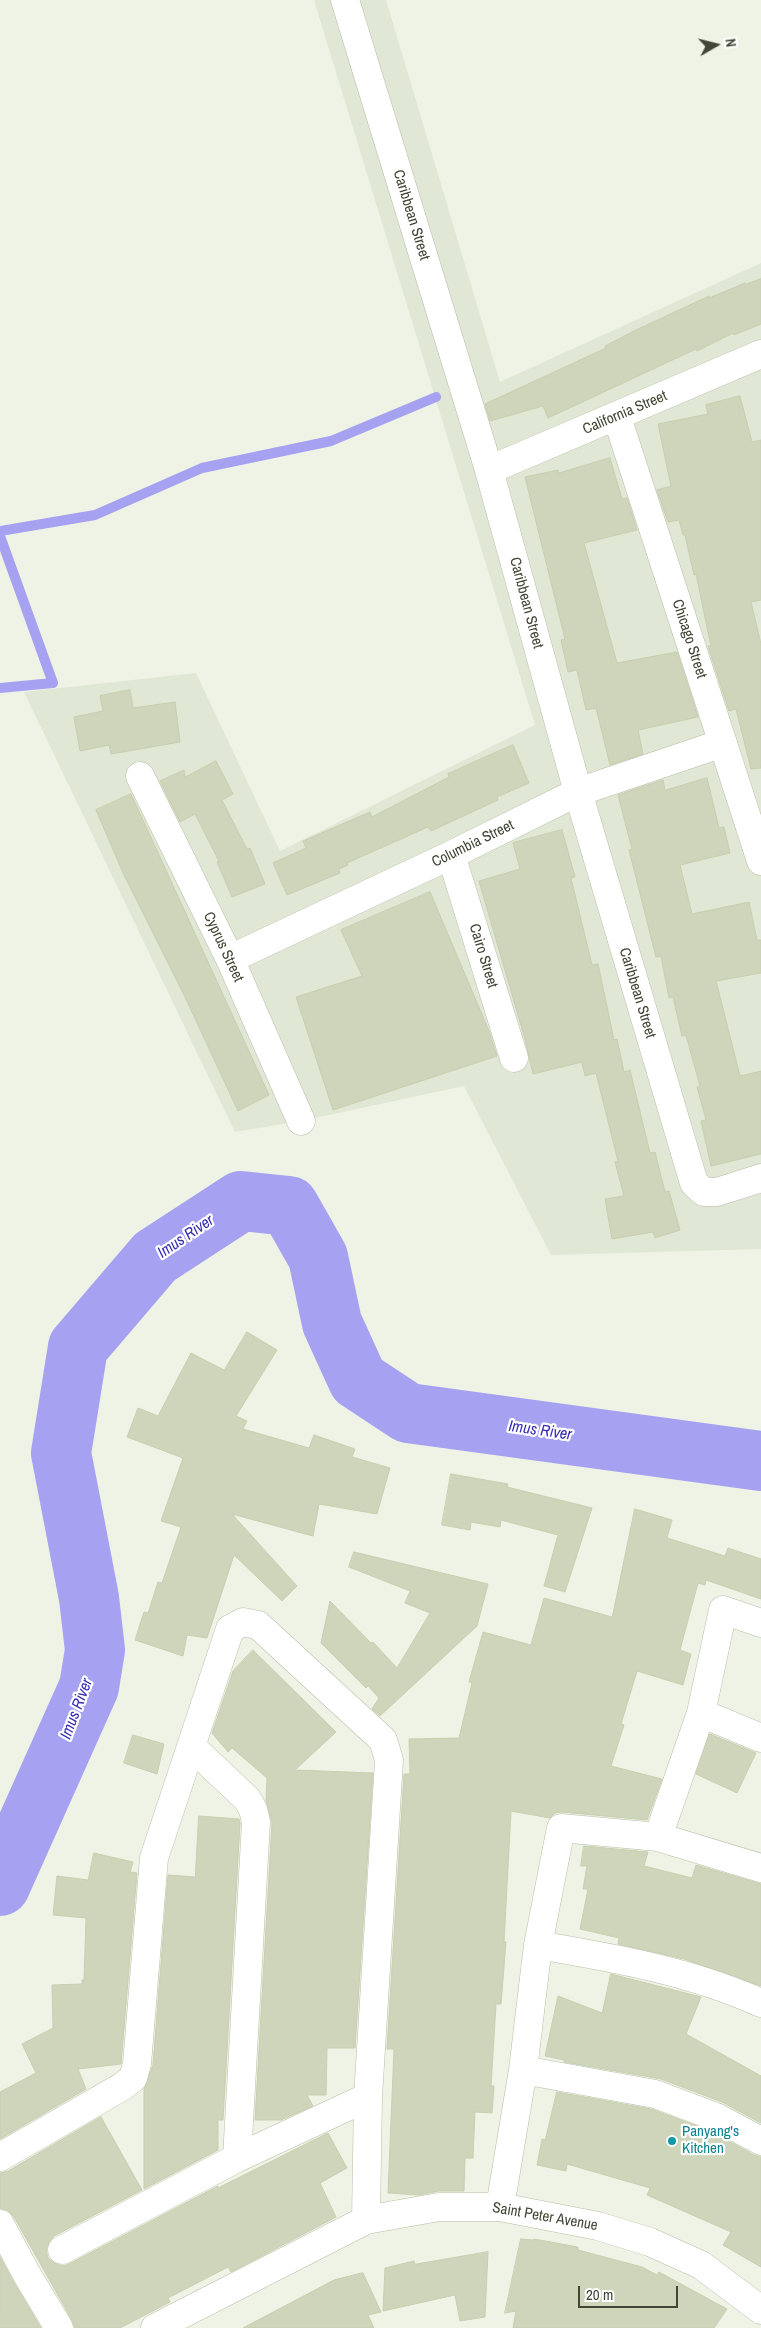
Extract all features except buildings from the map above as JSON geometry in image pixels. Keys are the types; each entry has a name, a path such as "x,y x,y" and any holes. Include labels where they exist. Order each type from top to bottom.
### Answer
{"street":[{"name":"Caribbean Street","path":"345,0 489,470 578,792 694,1183 704,1192 717,1192 761,1178"},
{"name":"California Street","path":"489,470 761,354"},
{"name":"Chicago Street","path":"617,417 761,861"},
{"name":"Columbia Street","path":"230,959 451,855 578,792 723,743"},
{"name":"Cyprus Street","path":"140,776 230,959 301,1121"},
{"name":"Cairo Street","path":"451,855 514,1058"},
{"path":"658,1837 701,1713 723,1610 761,1623"},
{"path":"0,2157 123,2086 133,2078 137,2064 154,1858 230,1628 243,1622 258,1625 383,1740 389,1760 368,2097 366,2220"},
{"path":"701,1713 761,1738"},
{"path":"191,1746 247,1799 253,1809 256,1822 237,2158"},
{"path":"500,2207 523,2070 538,1945 561,1828 658,1837 761,1868"},
{"path":"538,1945 628,1960 724,1986 761,2003"},
{"path":"523,2070 655,2094 716,2117 761,2141"},
{"path":"62,2250 237,2158 368,2097"},
{"name":"Saint Peter Avenue","path":"155,2328 366,2220 439,2207 500,2207 598,2226 650,2242 700,2265 761,2310"},
{"path":"0,2224 26,2273 59,2328"}],"shaded area":[{"path":"314,0 386,0 500,382 761,263 761,1249 551,1255 464,1086 301,1121 235,1132 24,692 196,673 280,851 535,725"}],"waterway":[{"path":"0,531 95,515 202,468 331,441 436,397"},
{"path":"0,536 53,683 0,688"},
{"name":"Imus River","path":"0,1886 89,1687 95,1650 89,1598 61,1453 78,1347 155,1257 241,1201 289,1206 318,1257 332,1323 358,1380 408,1413 761,1461"}],"place":[{"name":"Panyang's Kitchen","path":"672,2141"}]}
